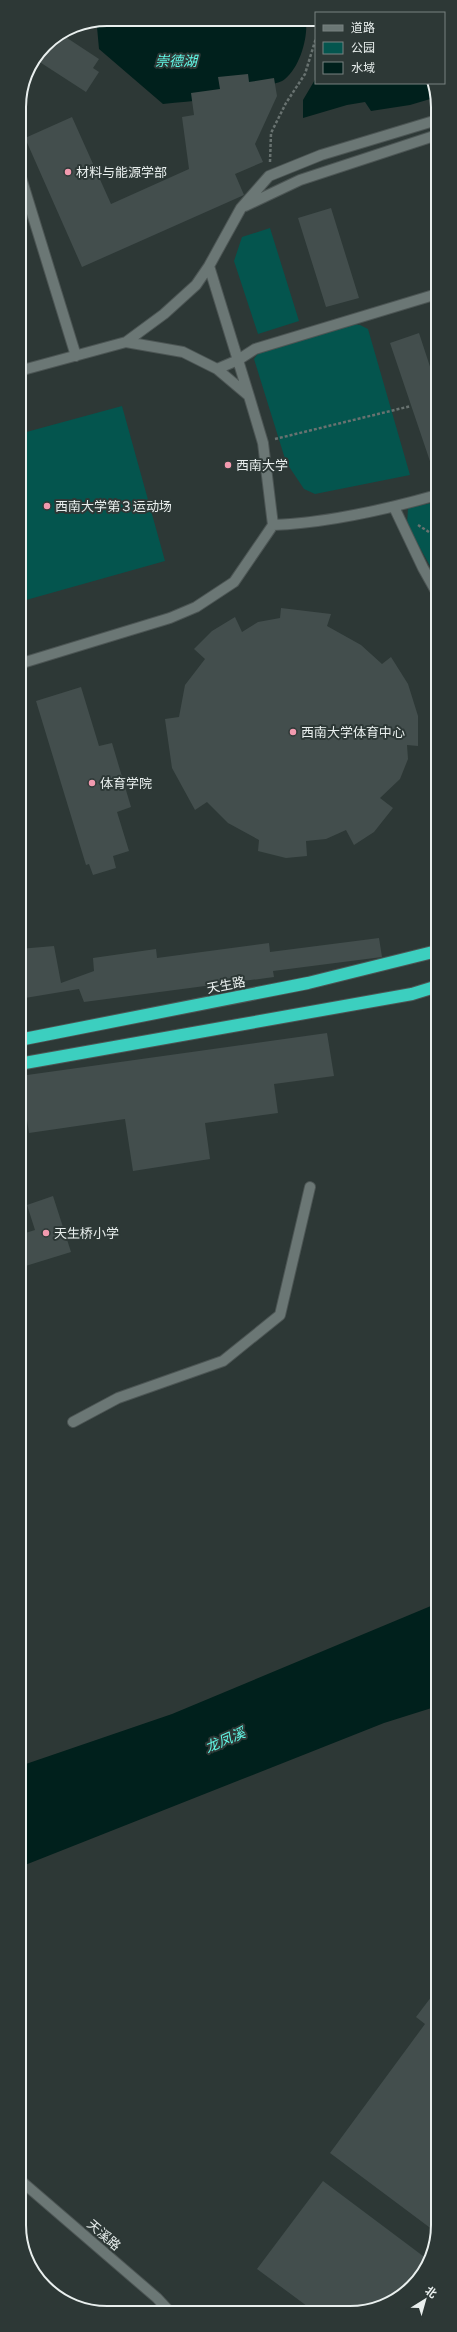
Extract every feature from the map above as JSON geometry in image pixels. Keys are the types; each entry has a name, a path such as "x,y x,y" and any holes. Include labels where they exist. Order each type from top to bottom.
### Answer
{"highway":[{"name":"天生路","path":"26,1039 308,983 431,953"},
{"path":"26,1063 412,994 431,988"}],"street":[{"path":"26,369 126,342 164,314 196,285 209,266 241,208 269,176 321,155 431,122"},
{"path":"241,208 300,180 431,137"},
{"path":"26,194 76,356"},
{"path":"26,662 170,618 196,607 234,582 273,525 263,443 209,266"},
{"path":"216,369 238,360 255,349 431,296"},
{"path":"126,342 183,352 216,369 248,396"},
{"path":"273,525 294,524 394,507 431,497"},
{"path":"394,507 422,568 431,583"},
{"path":"73,1422 118,1398 223,1361 280,1315 310,1187"},
{"name":"天溪路","path":"26,2185 164,2306"}],"path":[{"path":"269,176 271,133 286,103 304,74 315,41"},
{"path":"263,443 411,406"},
{"path":"407,504 413,522 431,533"}],"green space":[{"path":"270,228 299,321 258,334 234,261 242,237"},
{"path":"351,324 360,325 368,329 410,475 315,494 304,489 286,462 254,359 259,352"},
{"path":"122,406 165,561 26,600 26,432"},
{"path":"431,503 431,567 407,525 408,508"}],"water":[{"name":"崇德湖","path":"306,26 306,35 299,60 290,74 282,81 258,90 231,96 163,104 99,49 97,27"},
{"path":"315,80 315,84 428,84 430,99 410,105 371,111 365,102 347,105 303,118 303,100"},
{"name":"龙凤溪","path":"431,1606 431,1708 384,1723 26,1865 26,1764 172,1714"}],"building":[{"path":"66,37 99,59 93,68 99,72 86,92 40,62 54,46"},
{"name":"材料与能源学部","path":"248,74 249,82 274,78 277,96 255,144 263,162 235,174 244,195 82,267 26,138 72,117 111,204 189,169 182,117 194,115 191,93 220,89 218,77"},
{"path":"331,208 359,298 326,307 298,218"},
{"path":"419,333 431,370 431,464 390,343"},
{"name":"西南大学体育中心","path":"281,608 331,614 327,626 361,645 382,664 391,657 408,684 418,716 418,746 407,745 408,759 400,779 380,798 393,808 374,832 354,845 346,830 326,839 306,841 307,856 286,858 258,851 259,840 228,823 207,802 195,810 172,768 165,719 179,717 185,685 205,659 194,649 212,631 235,617 242,632 258,622 280,618"},
{"name":"体育学院","path":"81,687 99,746 112,743 131,807 117,812 129,851 113,856 116,868 93,875 89,864 86,865 36,701"},
{"path":"379,938 382,957 273,971 274,977 84,1002 79,989 26,998 26,948 54,946 61,983 94,971 93,958 156,949 157,958 269,943 270,952"},
{"path":"327,1033 334,1076 274,1084 278,1113 205,1123 210,1159 133,1171 125,1119 29,1133 26,1114 26,1075"},
{"name":"天生桥小学","path":"53,1196 71,1252 26,1266 26,1233 35,1230 27,1205"},
{"path":"431,1997 431,2229 330,2153 425,2024 416,2017"},
{"path":"323,2181 424,2257 411,2278 409,2280 405,2280 405,2284 386,2298 361,2305 307,2306 257,2269"}],"place":[{"name":"材料与能源学部","path":"68,172"},
{"name":"西南大学","path":"228,465"},
{"name":"西南大学第３运动场","path":"47,506"},
{"name":"西南大学体育中心","path":"293,732"},
{"name":"体育学院","path":"92,783"},
{"name":"天生桥小学","path":"46,1233"}]}
